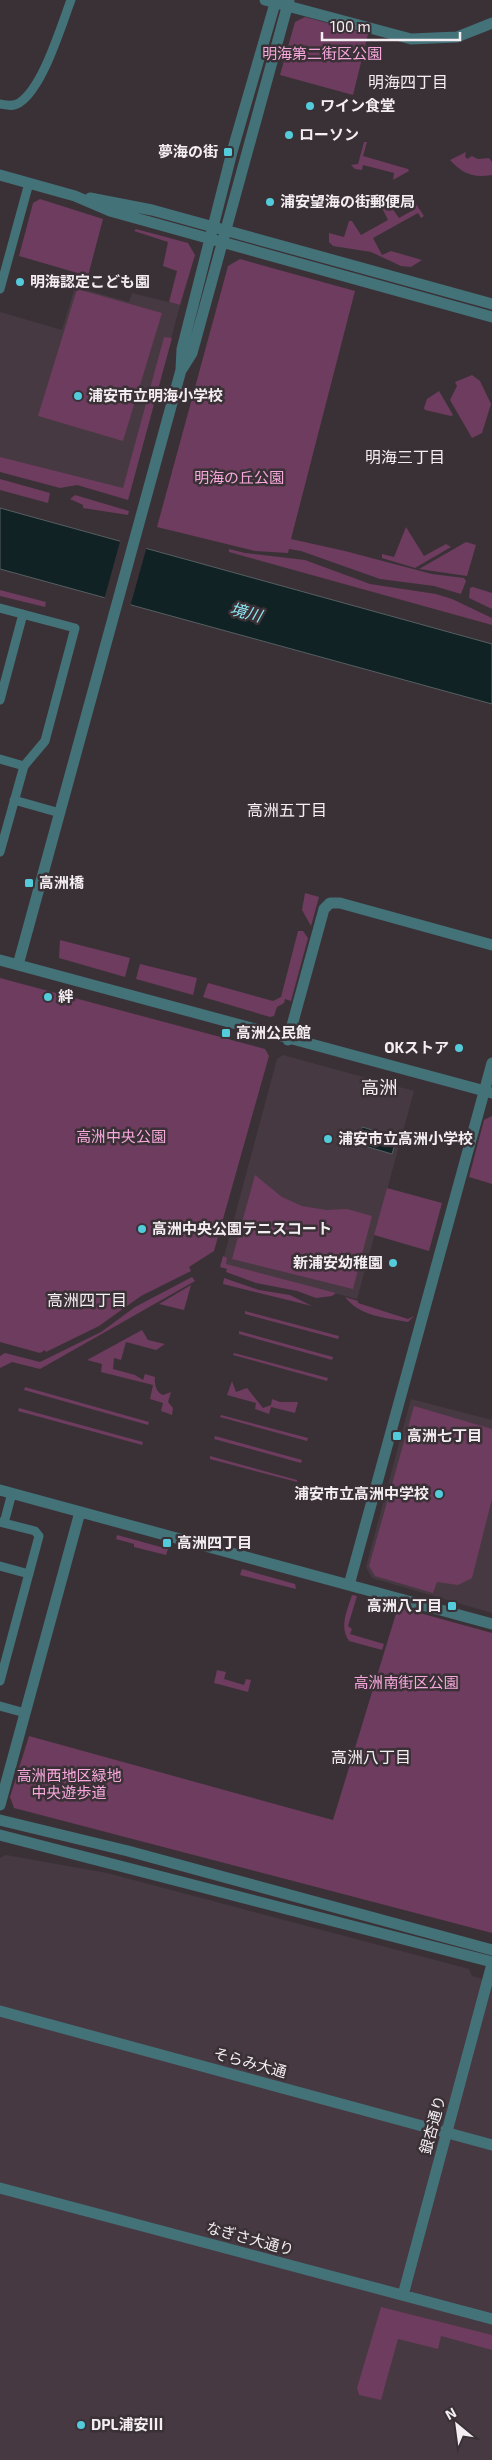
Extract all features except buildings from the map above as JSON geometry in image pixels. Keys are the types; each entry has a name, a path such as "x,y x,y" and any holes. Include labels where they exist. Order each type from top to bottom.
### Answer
{"street":[{"path":"0,104 9,106 18,104 33,88 50,56 71,0"},
{"path":"18,965 181,370 182,349 272,1 288,3 411,39 457,37 492,23"},
{"path":"181,370 192,353 288,3"},
{"path":"0,175 75,196 113,202 213,227 492,304"},
{"path":"0,289 29,183"},
{"path":"75,196 110,211 492,317"},
{"path":"0,608 74,628 45,741 24,766 14,800 4,819 0,852"},
{"path":"0,700 23,614"},
{"path":"0,759 24,766"},
{"path":"14,800 60,813"},
{"path":"288,1040 324,909 330,903 340,903 492,945"},
{"path":"0,960 288,1040 488,1092"},
{"path":"349,1585 488,1092 492,1063"},
{"path":"0,1681 3,1654 29,1574 39,1536 35,1531 2,1522 6,1491 492,1624"},
{"path":"0,1805 80,1512"},
{"path":"0,1566 29,1574"},
{"path":"0,1706 25,1713"},
{"path":"0,1820 492,1950"},
{"path":"0,1836 492,1963"},
{"name":"銀杏通り","path":"403,2295 492,1963"},
{"name":"そらみ大通","path":"0,2011 492,2145"},
{"name":"なぎさ大通り","path":"0,2188 492,2318"}],"shaded area":[{"name":"浦安市立明海小学校","path":"75,287 129,302 132,293 180,305 129,497 0,461 0,312 62,330"},
{"name":"浦安市立高洲小学校","path":"283,1055 414,1091 357,1299 222,1264 277,1059"},
{"name":"浦安市立高洲中学校","path":"411,1399 492,1420 492,1613 372,1578 366,1567"},
{"path":"6,1855 107,1873 469,1969 472,1976 492,1982 492,2460 0,2460 0,1858"}],"green space":[{"name":"明海第二街区公園","path":"305,17 368,34 353,95 280,75 295,22"},
{"path":"364,142 367,142 363,156 408,169 409,171 393,180 394,173 363,165 362,170 355,169 351,165 358,164"},
{"path":"466,152 465,156 467,159 472,156 478,159 489,158 492,162 492,175 479,176 469,174 459,169 450,160"},
{"path":"385,198 399,218 415,209 413,205 416,204 424,216 421,218 418,213 373,238 382,255 391,251 422,260 411,267 401,266 371,252 333,246 329,242 329,233 344,237 349,221 352,221 361,235 388,220 379,202"},
{"path":"40,199 103,219 88,276 19,256 33,203"},
{"path":"136,229 188,243 195,255 180,305 169,302 177,271 163,266 168,242 134,231"},
{"name":"明海の丘公園","path":"240,259 355,291 291,539 432,574 464,578 466,581 461,594 434,586 380,579 301,551 289,549 288,553 255,551 157,527 228,266"},
{"path":"77,289 162,313 123,441 38,416"},
{"path":"164,337 172,338 128,500 77,485 60,488 0,472 0,457 123,488"},
{"path":"472,375 480,381 491,404 482,433 472,438 450,400 457,386 455,382"},
{"path":"439,391 453,415 425,410 427,399"},
{"path":"0,479 50,493 48,503 0,490"},
{"path":"75,495 129,511 128,515 83,508 83,505 70,499"},
{"path":"406,527 424,556 446,544 451,547 415,568 382,558 382,554 394,557"},
{"path":"466,542 476,545 467,576 419,569"},
{"path":"229,549 245,553 305,560 370,584 436,594 452,599 492,618 492,625 229,552"},
{"path":"473,587 492,593 492,609 469,598 470,588"},
{"path":"0,590 46,602 45,607 0,596"},
{"path":"305,893 319,897 311,926 302,910"},
{"path":"298,931 303,931 308,938 291,1001 285,999 284,1003 277,1007 274,1016 270,1017 203,997 208,983 273,1001 281,997"},
{"path":"60,940 130,958 125,977 59,958"},
{"path":"140,964 197,978 193,995 136,979"},
{"name":"高洲中央公園","path":"0,978 265,1049 269,1056 214,1251 189,1267 191,1271 141,1296 99,1326 46,1352 45,1350 40,1353 0,1342"},
{"path":"492,1116 492,1184 469,1177 484,1120"},
{"path":"255,1175 282,1197 302,1206 326,1210 347,1209 372,1216 353,1289 232,1259"},
{"path":"387,1188 442,1203 429,1251 374,1235"},
{"path":"223,1256 227,1258 226,1264 336,1293 332,1296 316,1298 297,1291 256,1283 226,1272 227,1269 220,1267"},
{"path":"192,1277 195,1281 40,1369 12,1362 0,1368 0,1356 5,1353 40,1362 101,1332 135,1307"},
{"path":"224,1278 259,1290 290,1295 312,1306 223,1284"},
{"path":"191,1285 184,1310 159,1304"},
{"path":"345,1297 408,1319 414,1316 408,1322 374,1315 358,1308"},
{"path":"245,1311 339,1336 338,1339 245,1314"},
{"path":"142,1330 148,1340 165,1344 156,1350 126,1342 121,1360 114,1358 113,1369 135,1375 143,1380 145,1374 155,1377 155,1385 161,1394 171,1392 168,1402 173,1408 172,1415 161,1411 163,1403 150,1399 153,1385 101,1372 102,1364 87,1360"},
{"path":"239,1331 333,1357 332,1360 239,1334"},
{"path":"234,1353 328,1378 327,1381 233,1355"},
{"path":"232,1381 236,1392 247,1388 263,1408 271,1405 272,1399 280,1402 298,1402 295,1413 271,1407 269,1414 255,1409 256,1403 227,1395"},
{"path":"25,1387 149,1422 148,1425 24,1390"},
{"name":"浦安市立高洲中学校","path":"414,1406 492,1429 492,1499 472,1578 458,1585 437,1582 433,1593 375,1576 369,1566"},
{"path":"19,1408 143,1442 142,1445 18,1411"},
{"path":"221,1415 308,1438 307,1441 220,1417"},
{"path":"215,1436 302,1460 301,1463 214,1439"},
{"path":"210,1456 297,1480 297,1482 210,1459"},
{"path":"117,1535 168,1549 166,1555 134,1547 134,1544 116,1539"},
{"path":"242,1569 295,1584 296,1589 240,1575"},
{"path":"352,1595 357,1596 348,1626 352,1629 350,1634 384,1644 382,1650 349,1641 346,1636 344,1625"},
{"path":"398,1607 492,1633 492,1933 14,1808 10,1797 29,1736 333,1820"},
{"path":"217,1670 226,1672 224,1679 244,1685 246,1679 251,1680 248,1692 214,1683"},
{"path":"381,2307 492,2335 492,2350 441,2336 438,2349 398,2339 381,2400 359,2395 357,2388"}],"water":[{"name":"境川","path":"0,508 492,644 492,704 0,569"},
{"path":"362,1127 397,1137 392,1154 358,1144"}],"pier":[{"path":"121,538 147,546 130,607 104,600"}],"place":[{"name":"ワイン食堂","path":"310,106"},
{"name":"ローソン","path":"289,135"},
{"name":"夢海の街","path":"228,152"},
{"name":"浦安望海の街郵便局","path":"270,202"},
{"name":"明海認定こども園","path":"20,282"},
{"name":"浦安市立明海小学校","path":"78,396"},
{"name":"高洲橋","path":"29,883"},
{"name":"絆","path":"48,997"},
{"name":"高洲公民館","path":"226,1033"},
{"name":"OKストア","path":"459,1048"},
{"name":"浦安市立高洲小学校","path":"328,1139"},
{"name":"高洲中央公園テニスコート","path":"142,1229"},
{"name":"新浦安幼稚園","path":"393,1263"},
{"name":"高洲七丁目","path":"397,1436"},
{"name":"浦安市立高洲中学校","path":"439,1494"},
{"name":"高洲四丁目","path":"167,1543"},
{"name":"高洲八丁目","path":"452,1606"},
{"name":"DPL浦安Ⅲ","path":"81,2425"}],"district":[{"name":"明海四丁目","path":"408,82"},
{"name":"明海三丁目","path":"405,457"},
{"name":"高洲五丁目","path":"287,810"},
{"name":"高洲","path":"379,1088"},
{"name":"高洲四丁目","path":"87,1300"},
{"name":"高洲八丁目","path":"371,1757"}],"park label":[{"name":"高洲南街区公園","path":"406,1683"},
{"name":"高洲西地区緑地 中央遊歩道","path":"69,1784"}]}
